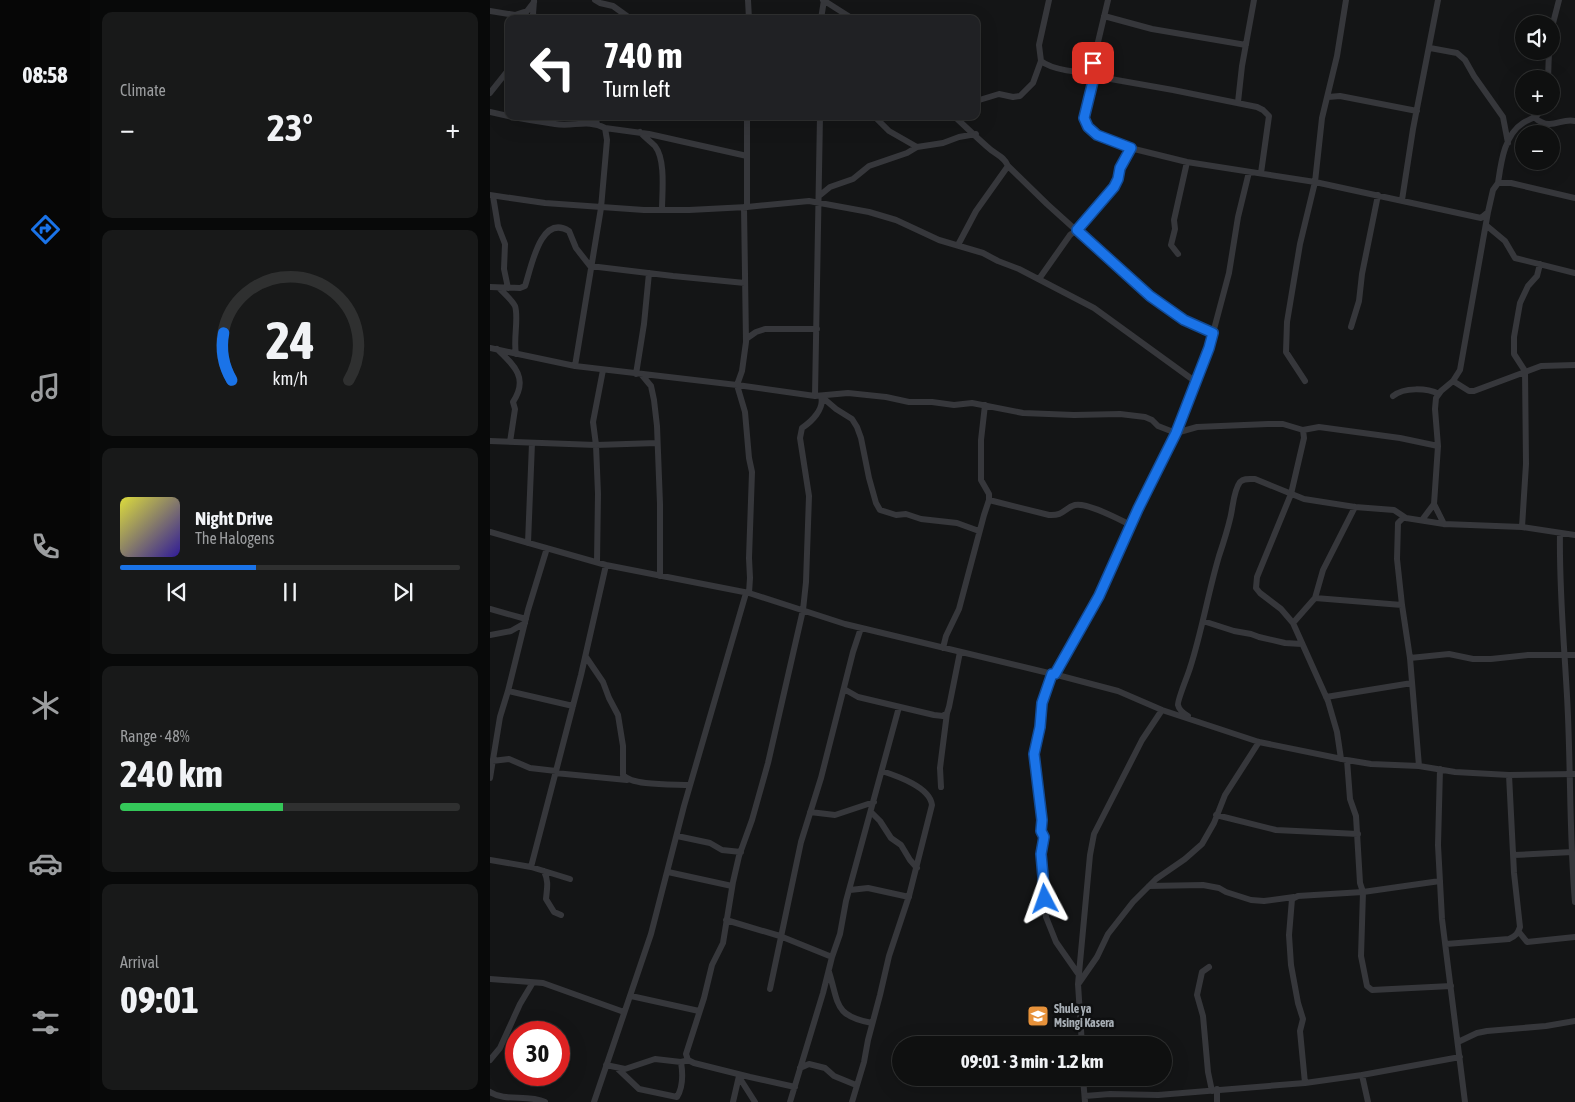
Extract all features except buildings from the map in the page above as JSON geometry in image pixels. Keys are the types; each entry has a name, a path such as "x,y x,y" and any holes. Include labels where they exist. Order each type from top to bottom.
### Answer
{"street":[{"path":"595,0 613,6 625,15"},
{"path":"748,0 749,15"},
{"path":"821,15 823,0 847,15"},
{"path":"980,99 999,94 1013,97 1020,96 1034,83 1041,61 1039,45 1049,0"},
{"path":"1108,0 1093,63 1095,73 1084,118 1088,127 1097,135 1131,148 1187,162 1314,182 1481,218 1488,212"},
{"path":"1238,102 1254,0"},
{"path":"1304,381 1288,357 1286,344 1287,322 1300,244 1314,182 1322,118 1337,56 1346,0"},
{"path":"1402,200 1438,0"},
{"path":"1555,15 1559,0"},
{"path":"524,15 534,1"},
{"path":"534,1 534,15"},
{"path":"490,10 515,15"},
{"path":"1104,16 1152,29 1246,44"},
{"path":"1430,48 1457,53 1465,60 1503,117 1508,143"},
{"path":"1041,61 1046,65 1082,73 1095,73 1105,78 1238,102 1263,110 1269,116 1261,173"},
{"path":"490,93 505,74"},
{"path":"1328,97 1340,96 1417,111"},
{"path":"490,112 505,115"},
{"path":"1444,524 1434,504 1438,446 1436,398 1453,382 1460,370 1488,212 1493,190 1498,183 1502,157 1512,134 1522,123 1535,118 1537,115"},
{"path":"1535,118 1542,124 1575,121"},
{"path":"535,120 557,124 588,122 605,128 640,132 747,156"},
{"path":"596,120 597,124"},
{"path":"594,1102 651,934 690,785 748,593 750,578 748,558 752,472 748,458 745,412 737,385 742,371 746,339 745,207 747,120"},
{"path":"818,396 820,120"},
{"path":"878,120 888,131 917,147"},
{"path":"959,120 1006,161 1008,166 1047,204 1150,296 1184,320 1213,333"},
{"path":"575,366 601,208 607,140 605,128"},
{"path":"640,132 655,147 660,158 662,168 662,210"},
{"path":"819,199 830,187 853,179 869,166 908,153 917,147 943,143 959,137 976,134"},
{"path":"1039,279 1070,235 1077,230 1114,187 1120,168 1131,148"},
{"path":"1178,254 1171,245 1175,229 1174,220 1187,162"},
{"path":"958,245 976,211 1008,166"},
{"path":"1079,975 1056,942 1046,917 1041,854 1044,837 1041,831 1042,820 1034,754 1040,727 1042,703 1054,674 1099,596 1176,433 1196,382 1213,333 1229,273 1238,217 1249,172"},
{"path":"1498,183 1510,183 1575,198"},
{"path":"508,288 504,269 505,244 498,226 491,195 545,204 662,210 745,207 819,199 896,220 939,240 983,253 1039,279 1094,308 1196,382"},
{"path":"1351,327 1359,301 1362,274 1378,195"},
{"path":"1487,226 1505,241 1515,258 1575,274"},
{"path":"490,287 520,288 525,286 539,242 552,229 558,228 569,231 576,248 590,266 745,283"},
{"path":"1522,528 1526,464 1525,371 1514,354 1514,337 1520,303 1528,286 1537,276 1540,264"},
{"path":"638,374 649,273"},
{"path":"500,288 515,307 514,344 516,354"},
{"path":"746,339 756,332 765,329 817,330"},
{"path":"493,348 575,366 818,396 848,393 886,397 909,402 932,402 954,405 972,403 1023,413 1120,414 1145,417 1158,426 1176,433 1197,427 1283,424 1303,430 1319,427 1400,438 1438,446"},
{"path":"493,348 517,370 520,378 519,390 512,402 515,409 510,442"},
{"path":"1453,382 1469,391 1474,391 1540,366 1575,365"},
{"path":"597,562 596,445 593,422 603,370"},
{"path":"638,374 651,386 654,400 660,504 660,576"},
{"path":"1393,396 1399,392 1409,390 1432,390 1439,394"},
{"path":"818,396 852,419 857,427 869,478 876,503 880,510 896,514 906,514 921,519 957,523 979,531"},
{"path":"618,1069 639,1089 676,1097 680,1092 686,1054 704,998 712,965 723,943 732,886 768,763 803,610 806,582 808,496 800,438 801,430 812,420 820,408 823,400 818,396"},
{"path":"943,648 946,636 959,609 989,500 989,494 981,480 981,440 986,405"},
{"path":"1303,430 1304,438 1291,494 1257,577 1256,588 1281,609 1293,623 1326,697 1337,732 1344,760 1350,799 1356,816 1360,883 1363,892 1361,956 1367,986 1372,990 1451,986"},
{"path":"490,441 596,445 657,443"},
{"path":"528,543 532,443"},
{"path":"1190,718 1181,711 1178,704 1204,621 1209,591 1241,481 1254,479 1304,499 1355,507 1394,510 1406,518"},
{"path":"989,500 1050,515 1058,515 1072,506 1079,505 1109,514 1131,525"},
{"path":"1422,520 1434,504"},
{"path":"1293,623 1315,598 1323,570 1355,507"},
{"path":"1419,766 1410,658 1397,559 1397,527 1400,520 1406,518 1444,524 1522,528 1575,535"},
{"path":"490,532 606,565 748,593 861,628 1118,691 1162,710 1259,742 1371,764 1419,766 1455,772 1509,775 1572,774"},
{"path":"1560,533 1559,566 1563,655 1572,774 1572,852 1575,902"},
{"path":"490,778 492,745 508,691 525,621 547,548"},
{"path":"531,867 586,657 606,565"},
{"path":"1315,598 1402,605"},
{"path":"490,609 525,621"},
{"path":"490,635 510,631 525,621"},
{"path":"1204,621 1259,638 1302,644"},
{"path":"770,989 801,842 861,628"},
{"path":"941,787 940,768 960,652"},
{"path":"1410,658 1449,654 1473,659 1528,655 1575,655"},
{"path":"586,657 603,682 618,715 623,746 623,775 629,780"},
{"path":"1326,697 1412,683"},
{"path":"844,689 858,698 934,715 943,716 948,713"},
{"path":"508,691 573,706"},
{"path":"790,1102 840,934 899,707"},
{"path":"1081,1036 1078,984 1090,855 1094,834 1142,740 1162,710"},
{"path":"1078,984 1097,957 1108,934 1133,902 1164,872 1198,849 1206,838 1236,775 1259,742"},
{"path":"492,761 509,759 530,768 555,772 649,783 690,785"},
{"path":"1440,769 1438,845 1440,881 1465,1102"},
{"path":"852,1102 864,1062 889,956 909,897 930,812 931,799 913,783 882,771"},
{"path":"1446,944 1514,937 1520,927 1515,892 1509,775"},
{"path":"810,812 834,815 874,802"},
{"path":"871,812 880,821 891,838 901,845 917,868"},
{"path":"1216,815 1276,830 1358,834"},
{"path":"677,836 710,843 722,850 741,852"},
{"path":"1514,855 1572,852"},
{"path":"490,860 531,867 570,879"},
{"path":"544,871 549,886 546,899 554,912 561,915"},
{"path":"668,872 732,886"},
{"path":"1149,886 1203,885 1219,888 1251,900 1264,901 1327,893 1363,892 1440,881"},
{"path":"850,890 868,888 909,897"},
{"path":"1294,897 1291,907 1290,950 1298,1003 1303,1020 1301,1039 1305,1083"},
{"path":"726,920 780,936 832,956"},
{"path":"1518,932 1527,942 1575,937"},
{"path":"1209,967 1202,972 1197,991 1203,1016 1208,1072 1217,1102"},
{"path":"828,971 836,999 841,1008 854,1020 872,1023"},
{"path":"490,979 532,984 543,983 624,1012"},
{"path":"490,1060 500,1048 520,1004 532,984"},
{"path":"631,996 699,1011"},
{"path":"1458,1042 1487,1030 1546,1026 1575,1021"},
{"path":"1084,1086 1085,1099 1158,1095 1305,1083 1362,1075 1460,1057"},
{"path":"606,1065 625,1069 655,1059 685,1061 739,1076 795,1086"},
{"path":"800,1068 809,1064 825,1068 834,1076 856,1085"},
{"path":"1362,1075 1368,1102"},
{"path":"733,1102 739,1076"},
{"path":"739,1076 755,1102"},
{"path":"490,1092 497,1098 515,1100 540,1099 545,1102"},
{"path":"1154,1102 1158,1095"}],"place":[{"name":"Shule ya Msingi Kasera","path":"1038,1016"}],"route":[{"path":"1045,899 1041,854 1044,837 1041,831 1042,820 1034,754 1040,727 1042,703 1047,685 1099,596 1138,509 1176,433 1213,333 1184,320 1150,296 1077,230 1114,187 1120,168 1131,148 1097,135 1088,127 1084,118 1095,73 1093,63"}]}
